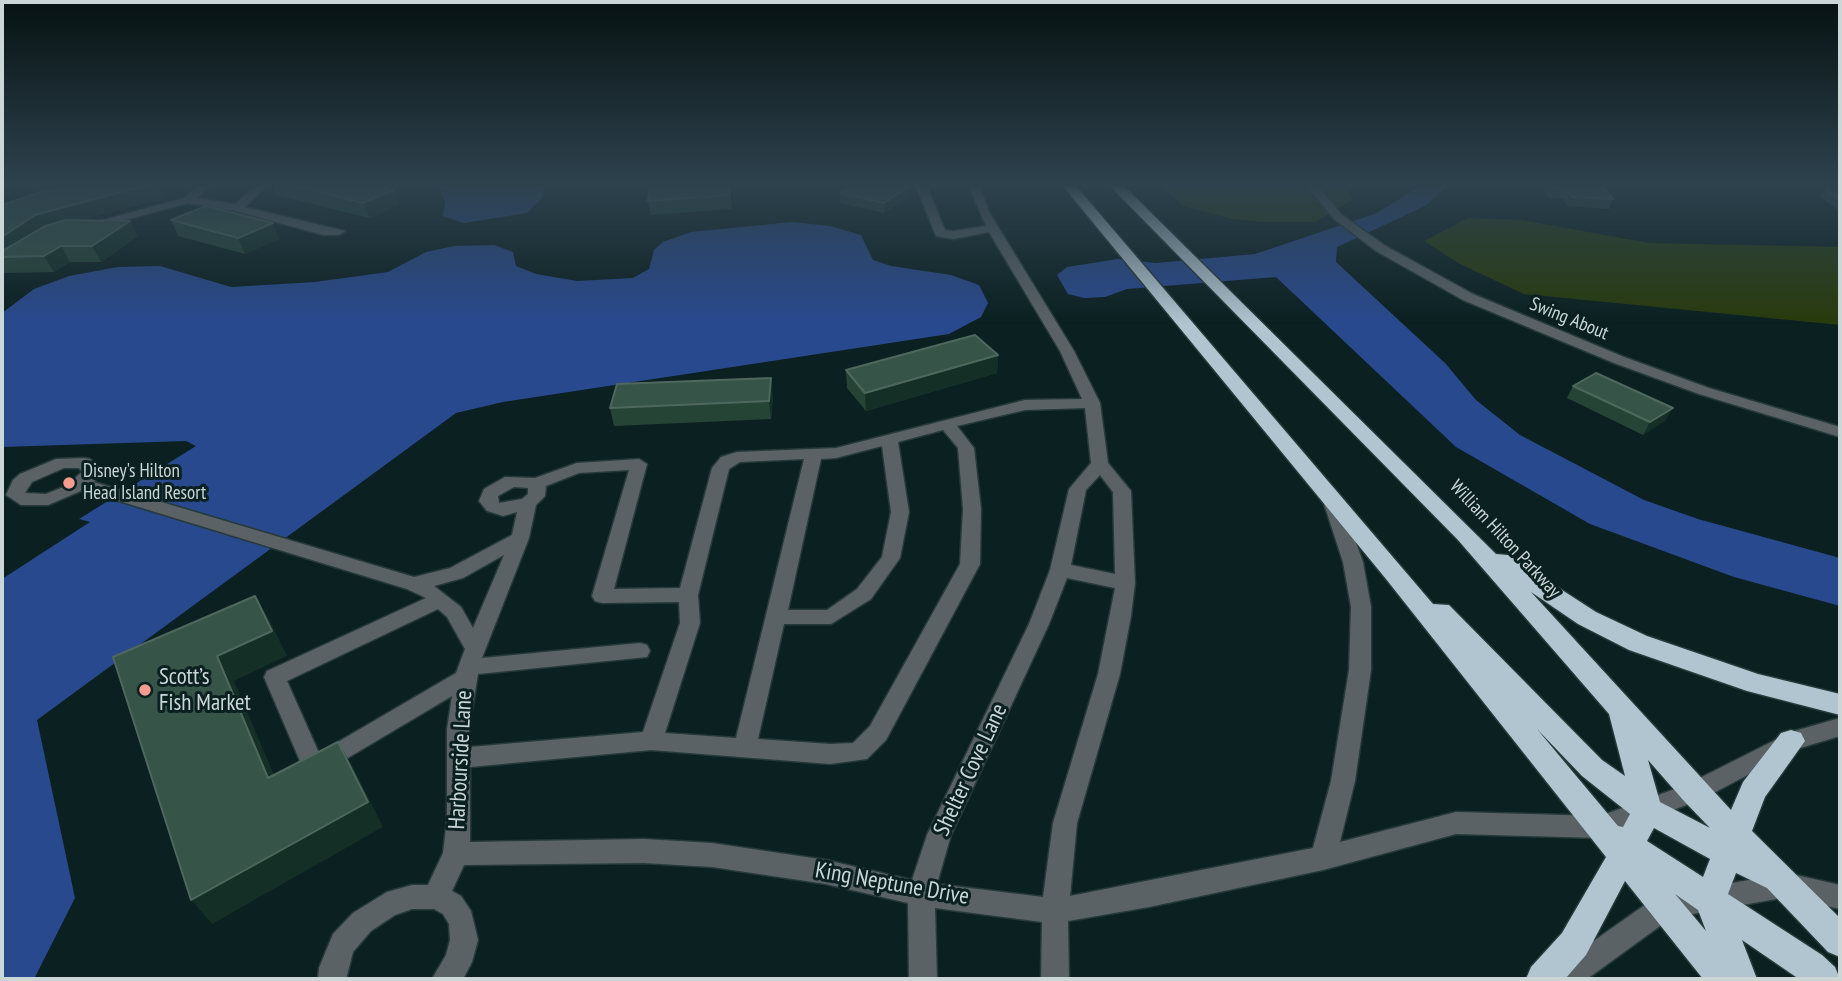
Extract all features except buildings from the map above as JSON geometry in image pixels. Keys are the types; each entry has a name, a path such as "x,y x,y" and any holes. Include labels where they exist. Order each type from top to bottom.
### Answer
{"highway":[{"path":"1107,232 1331,498 1600,827 1627,851 1710,899 1810,967 1823,979"},
{"name":"William Hilton Parkway","path":"1161,232 1466,535 1694,792 1731,843"},
{"path":"1331,498 1592,768 1648,810 1731,843 1787,886 1840,941"},
{"path":"1466,535 1546,593 1638,643 1756,684 1840,704"},
{"path":"1543,979 1574,944 1648,810 1621,710"},
{"path":"1740,979 1710,899 1753,791 1791,741"},
{"path":"1627,851 1665,906 1724,979"}],"street":[{"path":"940,232 963,234 974,232"},
{"path":"996,232 1067,351 1092,402 1100,464 1122,491 1125,583 1109,674 1065,823 1055,911 1055,979"},
{"name":"Swing About","path":"1358,232 1420,272 1524,322 1704,391 1840,432"},
{"path":"651,741 690,623 688,595 721,468 737,457 836,453 1025,405 1092,402"},
{"path":"458,758 651,741 830,754 859,752 878,733 970,564 972,509 965,448 947,424"},
{"path":"776,617 831,617 864,594 891,558 900,512 889,439"},
{"path":"745,748 814,454"},
{"name":"Harbourside Lane","path":"436,897 456,854 459,820 458,729 469,664 520,538 531,494 577,468 639,464 602,596 688,595"},
{"name":"Shelter Cove Lane","path":"923,979 921,894 939,835 1040,624 1060,570 1078,489 1100,464"},
{"path":"82,484 414,584 454,612 469,664"},
{"path":"1323,858 1343,781 1360,670 1361,607 1355,573 1331,498"},
{"path":"414,584 456,573 520,538"},
{"path":"1060,570 1125,583"},
{"path":"440,600 275,677 314,768 469,664 640,651"},
{"name":"King Neptune Drive","path":"456,854 644,851 712,855 826,872 921,894 1055,911 1136,898 1323,858 1456,823 1600,827 1694,792 1791,741 1840,727"},
{"path":"1564,979 1665,906 1787,886 1840,897"},
{"path":"332,979 332,968 343,943 362,922 387,905 412,897 436,897 452,905 463,920 464,940 458,962 446,979"}],"green space":[{"path":"1442,232 1587,232 1650,243 1840,247 1840,325 1524,294 1460,264 1424,241"}],"water":[{"path":"691,232 850,232 861,235 873,260 891,266 951,275 979,285 988,303 981,317 949,334 503,402 456,413 37,720 75,898 34,979 2,979 2,579 90,522 79,519 196,446 186,441 2,447 2,313 34,289 69,276 118,267 160,266 231,287 315,282 388,272 426,252 454,246 494,245 513,252 516,266 536,274 577,281 633,278 649,269 654,250 663,242"},
{"path":"1321,232 1370,232 1337,247 1336,262 1445,363 1476,400 1520,435 1644,500 1698,519 1840,558 1840,606 1734,577 1590,524 1456,447 1276,277 1127,289 1105,297 1084,298 1068,294 1057,275 1067,267 1118,259 1156,263 1255,254"}],"place":[{"name":"Disney's Hilton Head Island Resort","path":"69,483"},
{"name":"Scott’s Fish Market","path":"145,690"}]}
